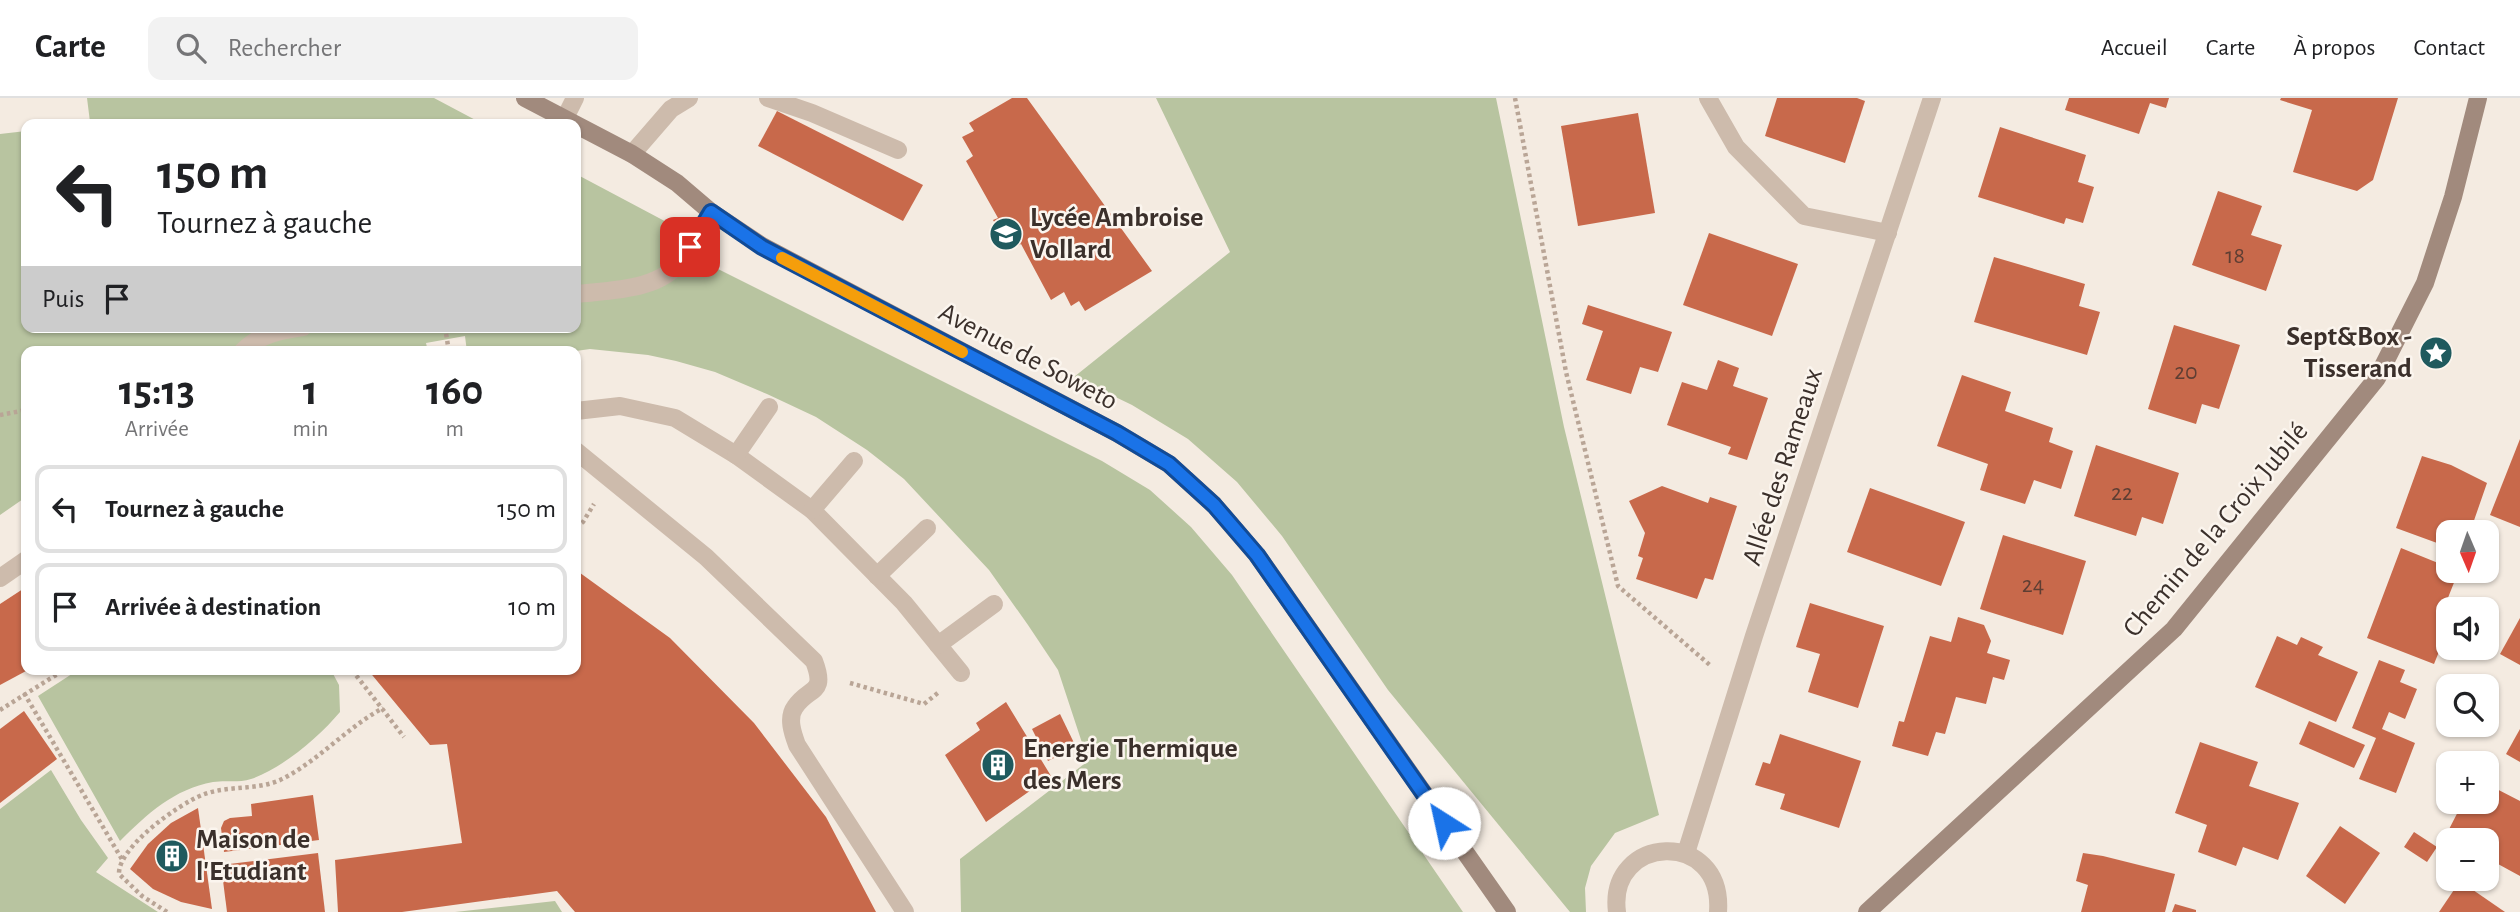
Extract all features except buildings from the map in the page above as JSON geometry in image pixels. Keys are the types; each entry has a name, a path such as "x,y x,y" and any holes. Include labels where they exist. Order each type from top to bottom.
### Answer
{"street":[{"name":"Avenue de Soweto","path":"525,98 565,118"},
{"path":"565,118 575,98"},
{"path":"632,154 671,109 689,98"},
{"path":"768,98 898,150"},
{"path":"1709,98 1736,146 1804,216 1888,233"},
{"name":"Allée des Rameaux","path":"1686,853 1932,98"},
{"name":"Chemin de la Croix Jubilé","path":"1867,912 2174,629 2377,378 2425,283 2453,197 2478,98"},
{"name":"Avenue de Soweto","path":"581,127 632,154 677,183 711,212 762,247 1117,433 1169,464 1214,505 1257,555 1507,912"},
{"path":"581,293 634,287 663,276 683,260 711,212"},
{"path":"250,346 263,336 273,333"},
{"path":"581,411 620,407 675,418 736,455 812,510 877,576 961,673"},
{"path":"736,455 769,407"},
{"path":"581,455 706,557 814,661 819,674 817,688 794,708 791,725 797,745 905,912"},
{"path":"812,510 854,461"},
{"path":"877,576 927,528"},
{"path":"0,578 21,563"},
{"path":"938,645 994,604"},
{"path":"1616,912 1615,900 1619,884 1627,870 1639,859 1654,852 1669,850 1686,853 1701,863 1713,876 1719,894 1718,912"}],"path":[{"path":"1515,98 1566,372 1618,586 1737,690"},
{"path":"0,415 21,411"},
{"path":"819,674 924,704"},
{"path":"0,710 55,675"},
{"path":"356,675 404,737"},
{"path":"24,693 123,861"},
{"path":"167,912 142,896 119,874 123,861 144,835 169,814 203,794 265,786 284,779 311,762 366,717 383,708"}],"green space":[{"path":"87,98 434,98 474,119 90,119"},
{"path":"1156,98 1496,98 1564,427 1659,815 1615,833 1591,866 1585,888 1586,912 1570,912 1388,690 1282,536 1237,482 1188,439 1132,405 1074,377 1230,252"},
{"path":"21,132 21,333 581,333 581,177 674,226 716,268 1102,461 1150,490 1191,527 1232,575 1463,912 961,912 960,859 1088,761 1058,670 989,570 904,479 867,450 816,417 715,372 676,361 648,355 581,350 581,346 466,346 465,336 426,343 427,346 21,346 21,500 0,515 0,134"},
{"path":"70,675 334,675 339,685 340,712 288,760 246,780 213,782 186,790 151,812 120,841 38,696"},
{"path":"51,770 108,858 96,872 158,912 0,912 0,809"},
{"path":"555,901 562,912 455,912"}],"slow traffic":[{"path":"782,258 962,352"}],"place":[{"name":"Lycée Ambroise Vollard","path":"1006,234"},
{"name":"Sept&Box - Tisserand","path":"2436,353"},
{"name":"Energie Thermique des Mers","path":"998,765"},
{"name":"Maison de l'Etudiant","path":"172,856"}],"route":[{"path":"690,247 711,212 762,247 1117,433 1169,464 1214,505 1257,555 1444,823"}]}
